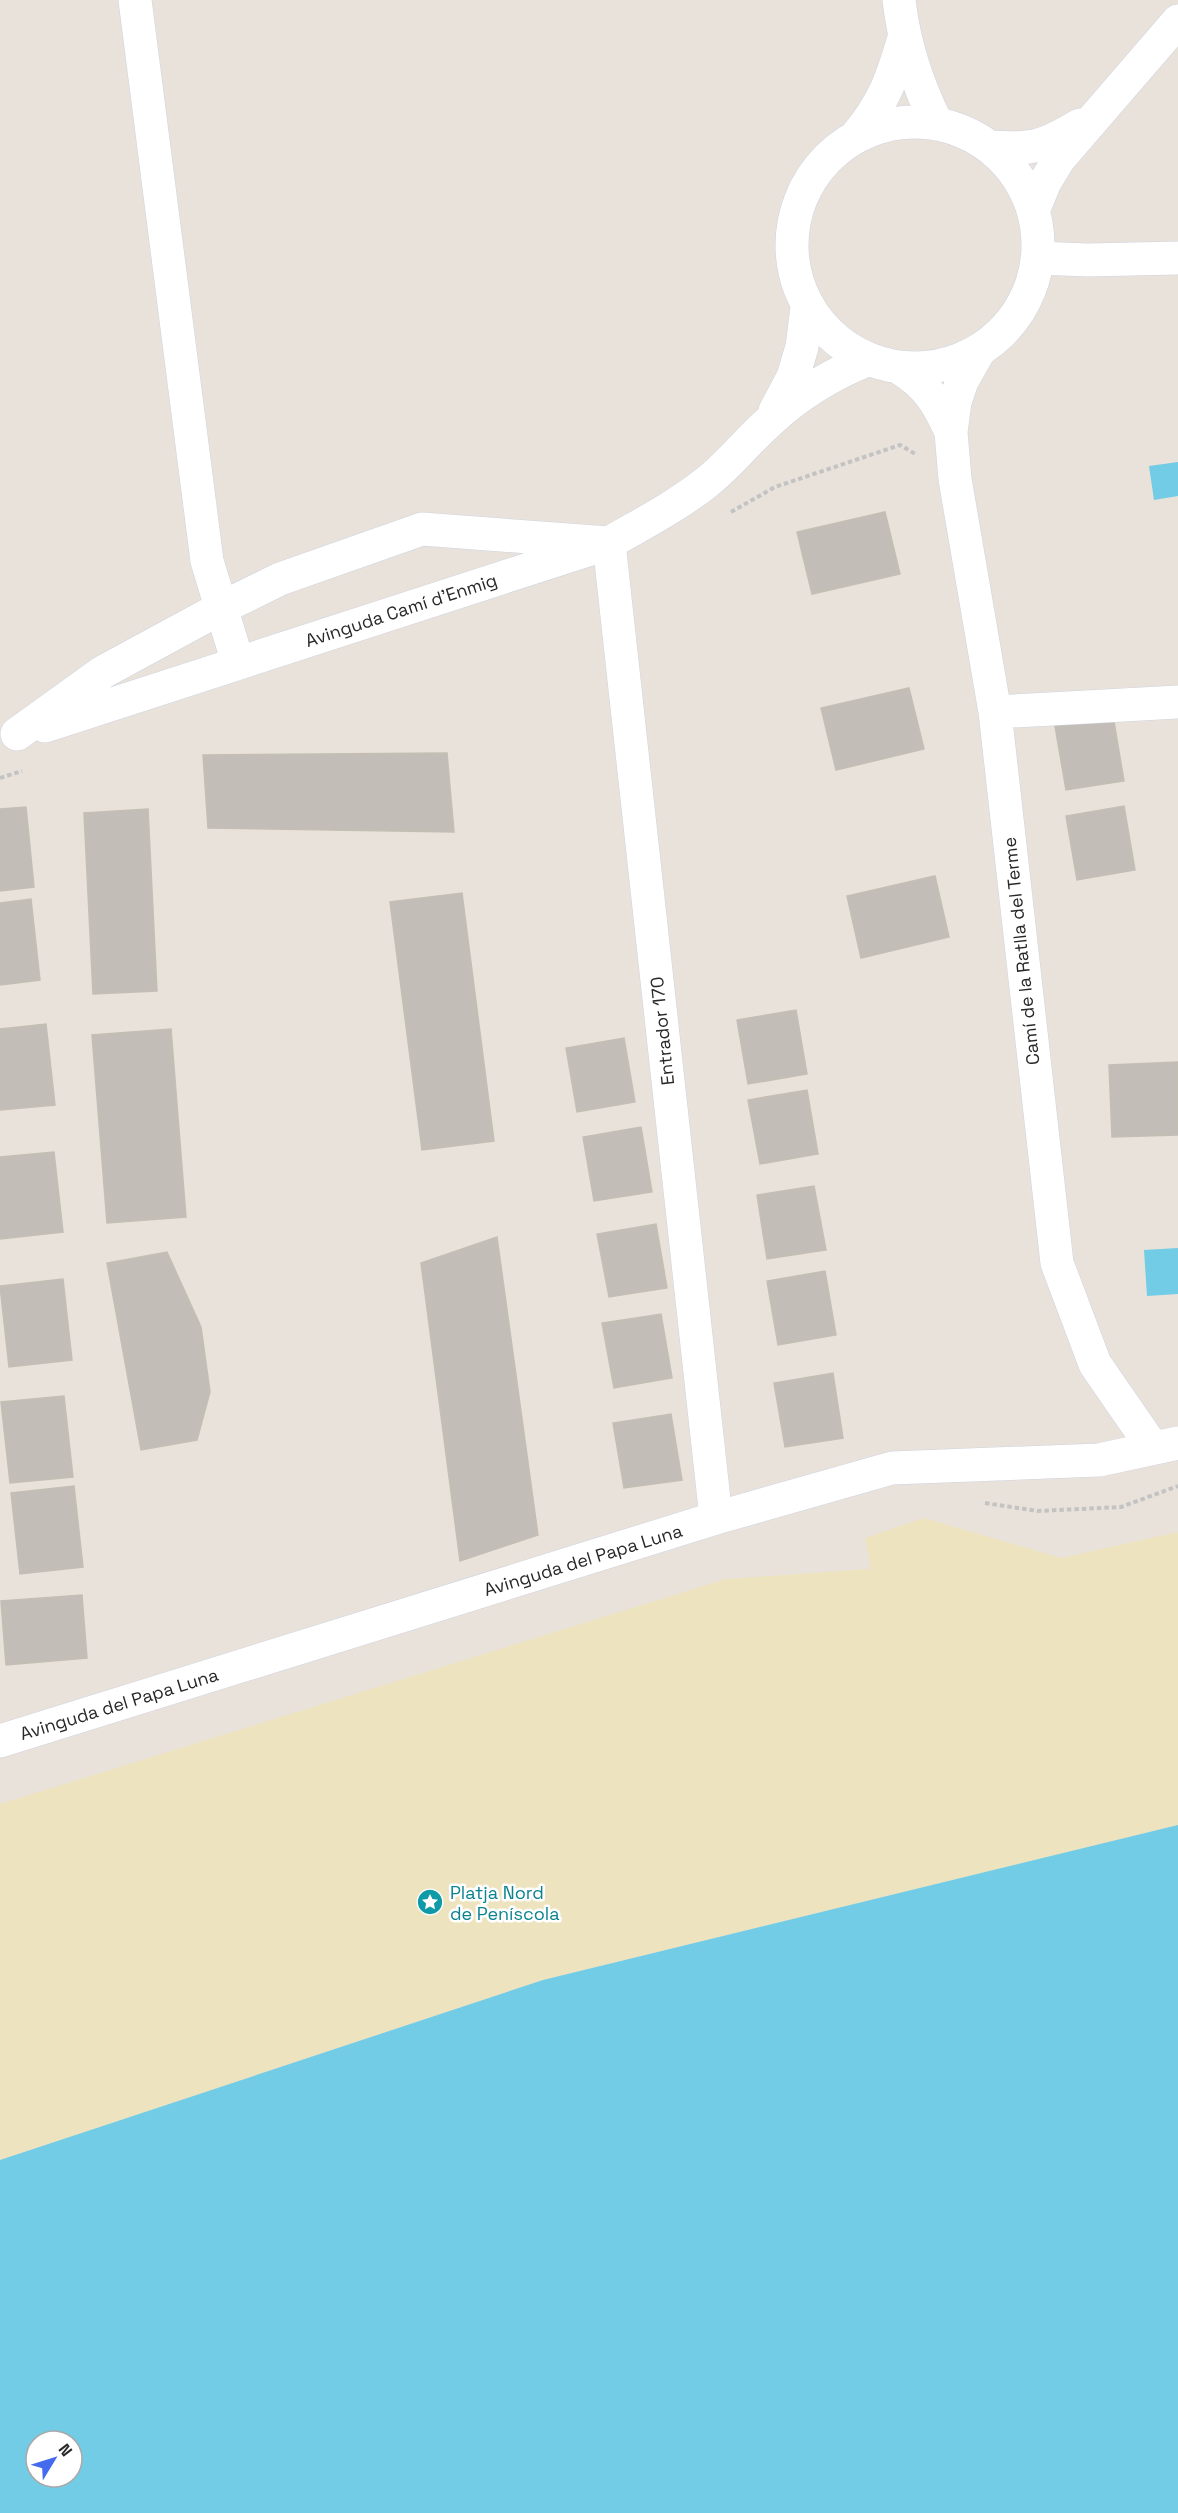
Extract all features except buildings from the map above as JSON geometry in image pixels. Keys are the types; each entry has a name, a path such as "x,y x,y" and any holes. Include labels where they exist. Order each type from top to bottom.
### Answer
{"street":[{"path":"135,0 207,561 238,663"},
{"path":"899,0 904,38 923,97 937,124"},
{"path":"1033,211 1045,182 1059,159 1178,21"},
{"path":"857,135 896,123 937,124 964,132 989,147 1016,176 1033,211 1038,234 1037,258 1031,286 1019,312 1001,334 979,351 941,366 901,369 867,360 833,338 807,308 793,270 792,230 802,192 826,159 857,135 876,112 891,82 904,38"},
{"path":"989,147 1020,149 1050,143 1095,116"},
{"path":"1037,258 1088,260 1178,258"},
{"name":"Avinguda Camí d'Enmig","path":"770,421 793,377 802,347 807,308"},
{"name":"Camí de la Ratlla del Terme","path":"979,351 962,381 955,402 951,432 955,478 995,712 1057,1263 1095,1364 1165,1446"},
{"name":"Avinguda Camí d'Enmig","path":"9,737 609,543 666,511 708,482 770,421 803,393 833,373 867,360"},
{"name":"Camí de la Ratlla del Terme","path":"901,369 920,380 938,404 951,432"},
{"path":"9,737 103,672 221,608 280,579 422,529 609,543"},
{"name":"Entrador 170","path":"609,543 716,1518"},
{"path":"995,712 1178,702"},
{"name":"Avinguda del Papa Luna","path":"0,1740 716,1518 892,1468 1099,1460 1165,1446"}],"sand":[{"name":"Platja Nord de Peníscola","path":"924,1518 1061,1558 1178,1532 1178,1825 543,1980 0,2160 0,1804 726,1579 871,1569 865,1538"}],"water":[{"path":"1178,462 1178,496 1154,500 1149,466"},
{"path":"1178,1248 1178,1294 1147,1296 1144,1250"},
{"path":"1178,1825 1178,2513 0,2513 0,2160 543,1980"}],"place":[{"name":"Platja Nord de Peníscola","path":"430,1902"}]}
